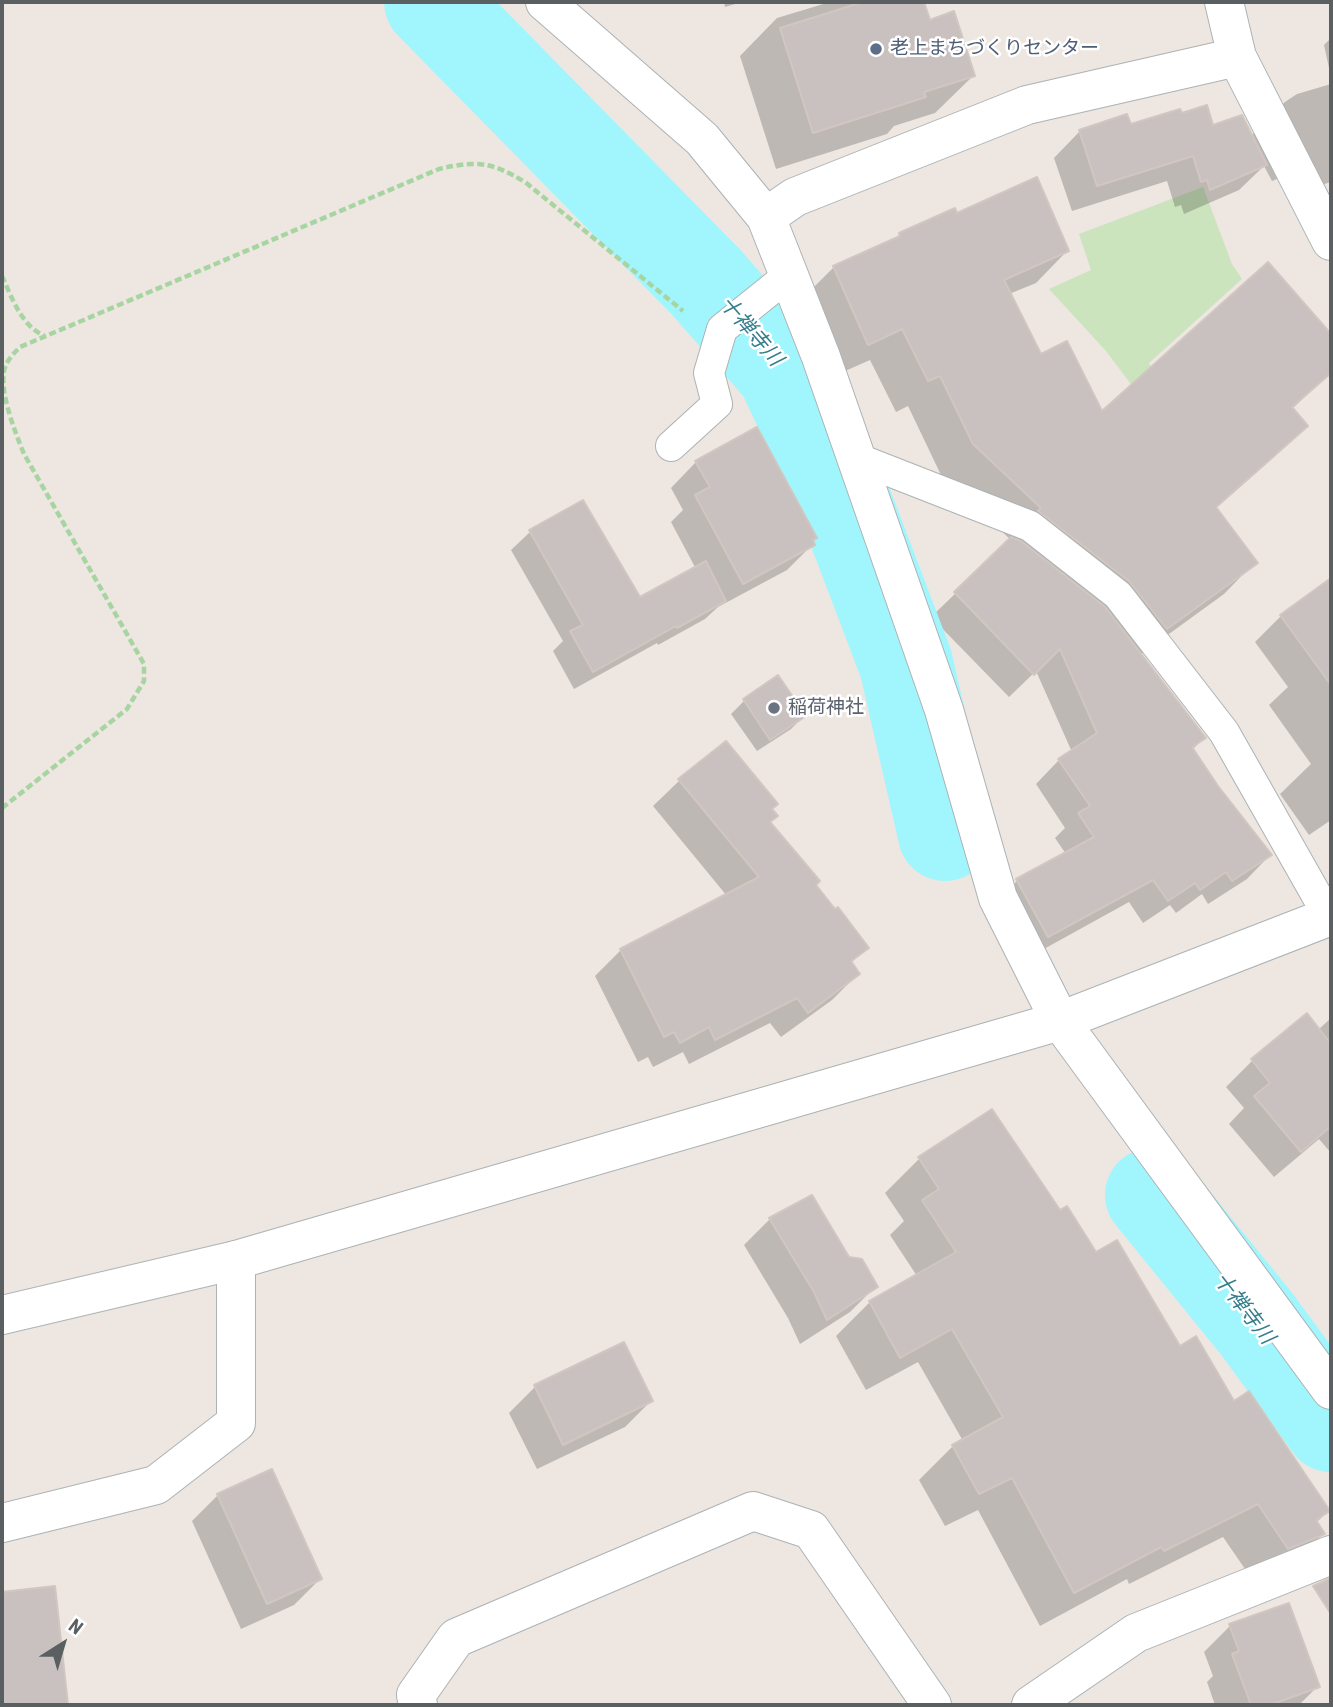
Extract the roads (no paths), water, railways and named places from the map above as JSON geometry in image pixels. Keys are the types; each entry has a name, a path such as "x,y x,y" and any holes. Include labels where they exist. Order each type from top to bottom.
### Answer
{"street":[{"path":"545,2 702,139 766,218 821,356 944,710 998,898 1060,1021 1331,1390"},
{"path":"1224,2 1237,57 1331,241"},
{"path":"766,218 796,197 1027,105 1237,57"},
{"path":"2,1315 236,1260 1060,1021 1330,917"},
{"path":"2,1523 156,1485 236,1423 236,1260"},
{"path":"418,1705 416,1695 456,1638 753,1511 811,1530 932,1705"},
{"path":"1031,1705 1136,1633 1331,1555"}],"lane":[{"path":"671,446 717,404 709,373 722,329 789,275"},
{"path":"856,458 1030,526 1118,595 1224,732 1330,917"}],"waterway":[{"name":"十禅寺川","path":"431,2 706,282 783,370 843,498 906,664 945,834"},
{"name":"十禅寺川","path":"1152,1195 1256,1323 1331,1425"}],"place":[{"name":"老上まちづくりセンター","path":"876,49"},
{"name":"稲荷神社","path":"774,708"}]}
